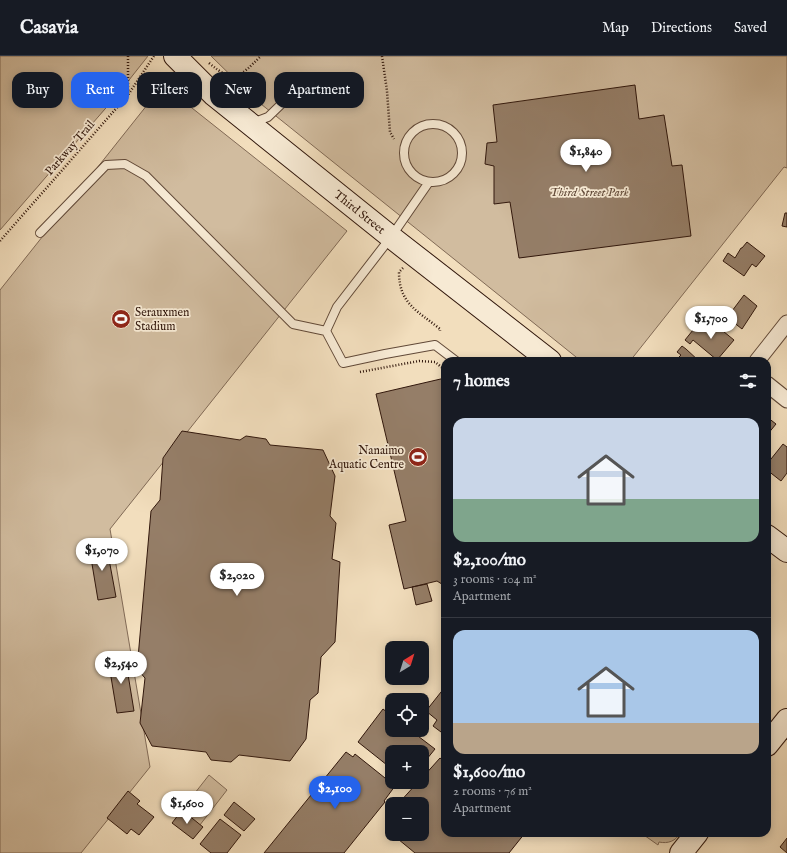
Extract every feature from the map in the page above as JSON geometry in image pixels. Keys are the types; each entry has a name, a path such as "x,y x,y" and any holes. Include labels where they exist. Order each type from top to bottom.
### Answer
{"main road":[{"name":"Third Street","path":"175,56 214,95 391,237 545,357"},
{"path":"771,539 787,552"},
{"path":"771,740 787,720"},
{"path":"681,853 694,837"}],"street":[{"path":"760,357 787,324"},
{"path":"771,387 787,400"}],"lane":[{"path":"250,124 268,117 277,108"},
{"path":"433,123 443,125 451,129 458,136 462,145 463,154 461,164 448,178 439,182 429,182 420,179 412,173 405,160 404,146 408,136 415,129 424,124 433,123"},
{"path":"40,233 106,165 125,164 146,176 293,324 326,331"},
{"path":"326,331 337,307 391,237 429,182"},
{"path":"326,331 342,364 385,354 436,345 451,357"}],"path":[{"path":"128,56 128,72"},
{"name":"Parkway Trail","path":"129,94 154,56"},
{"path":"207,61 220,72 235,76 242,75 261,56"},
{"path":"382,56 387,91 390,132 394,139"},
{"name":"Parkway Trail","path":"0,241 117,108"},
{"path":"404,268 399,272 399,284 404,297 409,304 440,329 440,332"},
{"path":"360,372 419,361 435,362 441,367"}],"green space":[{"path":"0,56 148,56 129,80 129,72 71,72 71,108 106,108 0,230"},
{"name":"Third Street Park","path":"211,56 787,56 787,168 784,167 633,357 576,357 266,108 266,72 227,72"},
{"path":"145,108 192,108 347,231 110,529 150,767 81,853 0,853 0,290"},
{"path":"209,775 227,790 196,830 177,816"},
{"path":"647,837 677,837 669,842 659,842 658,845"}],"building":[{"path":"635,85 639,119 664,115 672,166 682,165 691,236 519,258 510,202 494,204 494,166 485,164 487,143 497,142 493,105"},
{"path":"785,213 787,213 787,227 782,226"},
{"path":"747,242 765,256 756,267 752,264 744,276 723,261 728,253 735,258"},
{"path":"744,295 757,306 742,329 723,314 728,308 732,311"},
{"path":"713,323 734,340 720,357 713,357 693,340 690,344 685,340 697,325 705,332"},
{"path":"682,346 695,357 679,357 681,355 677,352"},
{"name":"Nanaimo Aquatic Centre","path":"441,379 441,584 437,581 404,589 389,525 406,521 376,394"},
{"path":"771,420 776,424 771,430"},
{"path":"182,431 240,440 246,436 266,439 270,445 323,450 335,476 330,516 336,523 332,559 340,562 335,642 321,657 318,693 310,700 306,739 290,761 239,755 231,762 211,760 206,752 152,746 140,723 145,678 137,669 151,511 160,500 163,458"},
{"path":"783,444 787,447 787,473 781,481 771,473 771,459"},
{"path":"106,543 116,597 98,600 89,546"},
{"path":"427,584 432,601 416,605 412,587"},
{"path":"125,656 134,711 117,713 108,659"},
{"path":"441,692 441,732 433,726 437,720 429,713 429,707"},
{"path":"383,709 385,711 385,737 419,737 435,749 429,756 429,745 385,745 385,763 358,742"},
{"path":"346,752 353,757 355,754 385,778 385,789 393,789 387,797 385,797 385,802 344,853 264,853"},
{"path":"440,758 441,837 522,837 509,853 415,853 400,841 429,841 429,797 404,797 412,789 429,789 429,770"},
{"path":"128,791 140,801 137,804 154,817 139,835 131,829 127,834 107,818"},
{"path":"234,802 255,819 244,831 224,815"},
{"path":"182,810 203,827 193,839 172,823"},
{"path":"220,819 241,835 227,853 211,853 200,844"},
{"path":"787,838 787,853 780,847"}],"place":[{"name":"Serauxmen Stadium","path":"121,319"},
{"name":"Nanaimo Aquatic Centre","path":"418,457"}]}
